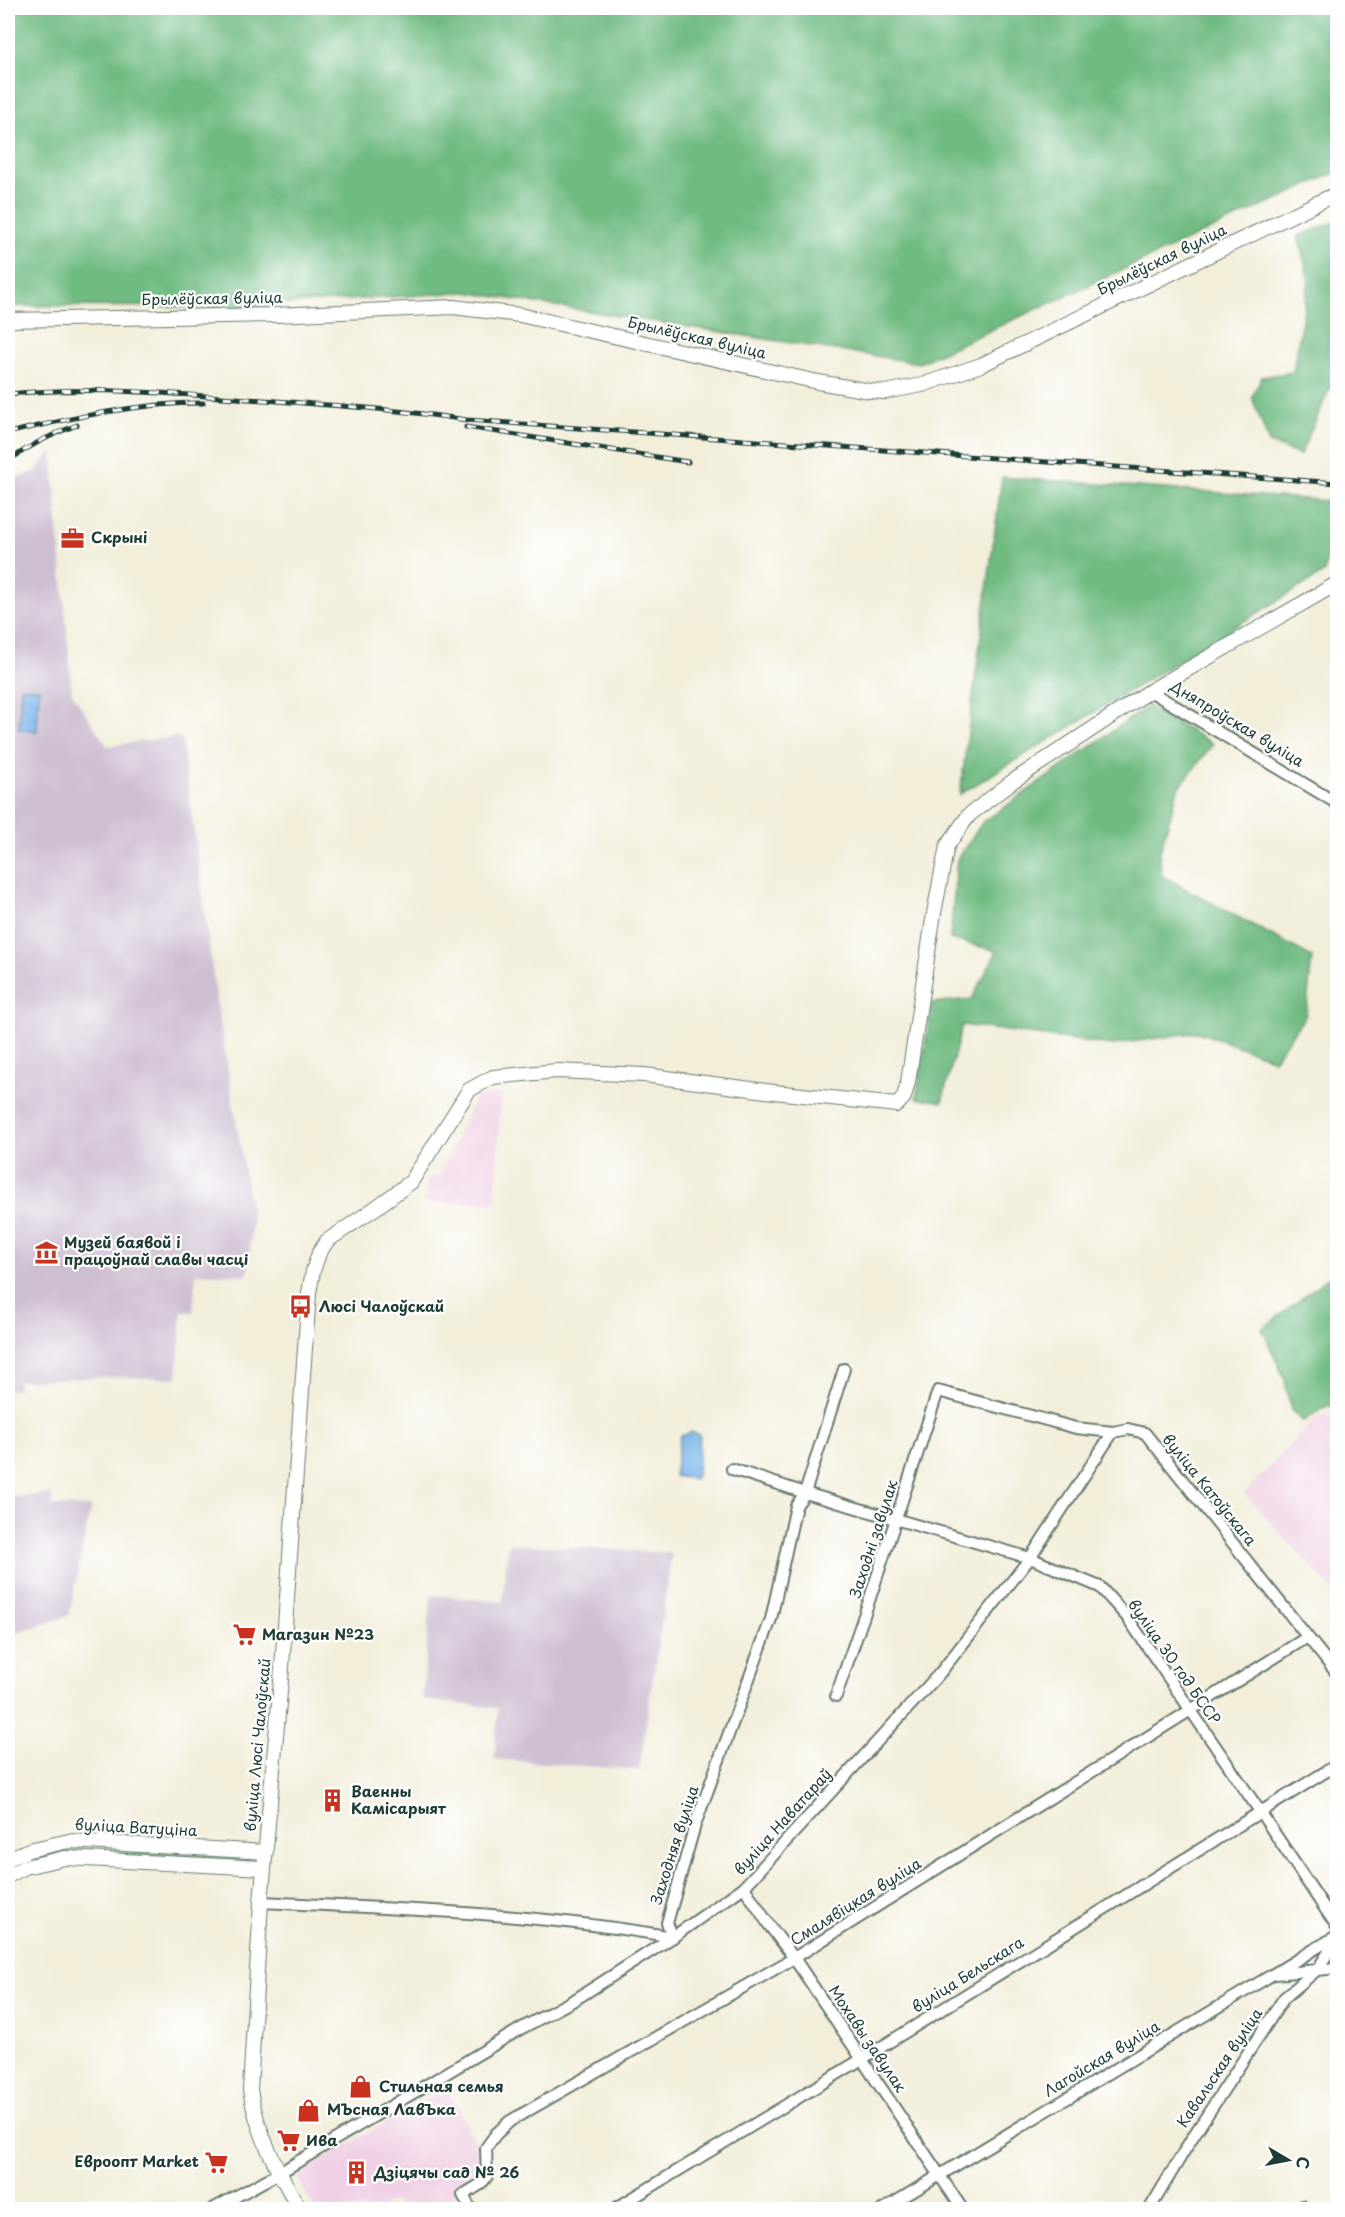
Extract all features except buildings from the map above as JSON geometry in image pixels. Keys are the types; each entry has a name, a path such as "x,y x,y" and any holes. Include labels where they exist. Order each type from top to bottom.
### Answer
{"street":[{"name":"Брылёўская вуліца","path":"8,320 275,315 453,306 520,315 818,382 885,392 922,385 981,365 1338,193"},
{"name":"Дняпроўская вуліца","path":"1338,583 1150,691 1338,804"},
{"name":"вуліца Люсі Чалоўскай","path":"300,2210 279,2173 259,2130 250,2090 261,1902 281,1681 309,1293 313,1270 320,1253 327,1241 411,1182 468,1090 493,1077 556,1071 644,1075 897,1105 904,1097 908,1082 934,913 947,846 969,815 1013,781 1150,691"},
{"name":"Заходняя вуліца","path":"674,1937 667,1923 676,1888 695,1825 771,1619 796,1506 805,1493 844,1369"},
{"name":"вуліца Катоўскага","path":"938,1391 1076,1428 1113,1432 1128,1429 1144,1433 1306,1638 1338,1674"},
{"name":"Заходні завулак","path":"836,1696 938,1391"},
{"name":"вуліца Наватараў","path":"211,2210 279,2173 522,2028 576,1999 674,1937 744,1887 940,1673 1030,1558 1113,1432"},
{"name":"вуліца 30 год БССР","path":"732,1469 805,1493 1030,1558 1100,1587 1127,1617 1338,1928"},
{"name":"Смалявіцкая вуліца","path":"471,2210 463,2195 481,2184 487,2176 486,2148 496,2134 510,2121 794,1958 1306,1638"},
{"name":"вуліца Бельскага","path":"613,2210 862,2059 1338,1764"},
{"name":"вуліца Ватуціна","path":"8,1859 29,1850 69,1841 266,1852"},
{"path":"8,1876 25,1868 65,1858 264,1868"},
{"name":"Мохавы завулак","path":"744,1887 963,2210"},
{"path":"261,1902 417,1910 586,1923 674,1937"},
{"name":"Кавальская вуліца","path":"1149,2210 1191,2138 1284,1998 1317,1970 1338,1937"},
{"name":"Лагойская вуліца","path":"882,2210 1271,1974 1338,1937"},
{"path":"1271,1974 1338,1968"}],"shaded area":[{"path":"52,452 72,693 107,746 181,736 216,997 252,1218 248,1275 196,1273 193,1312 182,1312 177,1378 104,1377 18,1381 17,1390 8,1390 8,481 36,471"},
{"path":"501,1094 495,1202 424,1203 428,1178 439,1176 476,1096"},
{"path":"1319,1415 1337,1417 1337,1599 1334,1591 1244,1493"},
{"path":"51,1494 52,1506 91,1507 69,1616 8,1635 8,1497"},
{"path":"508,1544 672,1553 639,1770 494,1759 498,1708 422,1700 431,1595 503,1602"},
{"path":"447,2087 480,2152 484,2165 482,2178 429,2210 400,2209 395,2200 378,2209 315,2209 295,2175"}],"green space":[{"path":"8,8 1337,8 1337,172 919,363 466,292 242,307 8,306"},
{"path":"1337,221 1337,372 1300,455 1269,443 1252,397 1262,377 1293,372 1309,280 1298,236"},
{"path":"1002,477 1330,501 1325,572 960,794"},
{"path":"1148,706 1213,744 1178,789 1159,855 1162,876 1312,957 1306,1015 1274,1059 1198,1032 1112,1045 962,1025 942,1102 916,1098 932,1003 972,999 997,951 950,939 957,859 982,823"},
{"path":"1337,1271 1337,1410 1328,1405 1303,1421 1291,1410 1285,1380 1262,1329"},
{"path":"62,1848 251,1857 249,1862 61,1853 8,1870 8,1864"}],"water":[{"path":"21,687 39,688 37,731 19,730"},
{"path":"692,1432 700,1436 697,1473 694,1479 674,1476 680,1436"}],"railway":[{"path":"8,394 94,390 179,394 409,412 467,420 1338,483"},
{"path":"8,433 129,409 203,403"},
{"path":"8,461 41,441 77,425"},
{"path":"466,427 688,462"}],"place":[{"name":"Скрыні","path":"73,538"},
{"name":"Музей баявой і працоўнай славы часці","path":"46,1252"},
{"name":"Люсі Чалоўскай","path":"301,1307"},
{"name":"Магазин №23","path":"244,1635"},
{"name":"Ваенны Камісарыят","path":"333,1801"},
{"name":"Стильная семья","path":"361,2087"},
{"name":"МЪсная ЛавЪка","path":"309,2110"},
{"name":"Ива","path":"288,2141"},
{"name":"Евроопт Market","path":"217,2162"},
{"name":"Дзіцячы сад № 26","path":"356,2173"}]}
